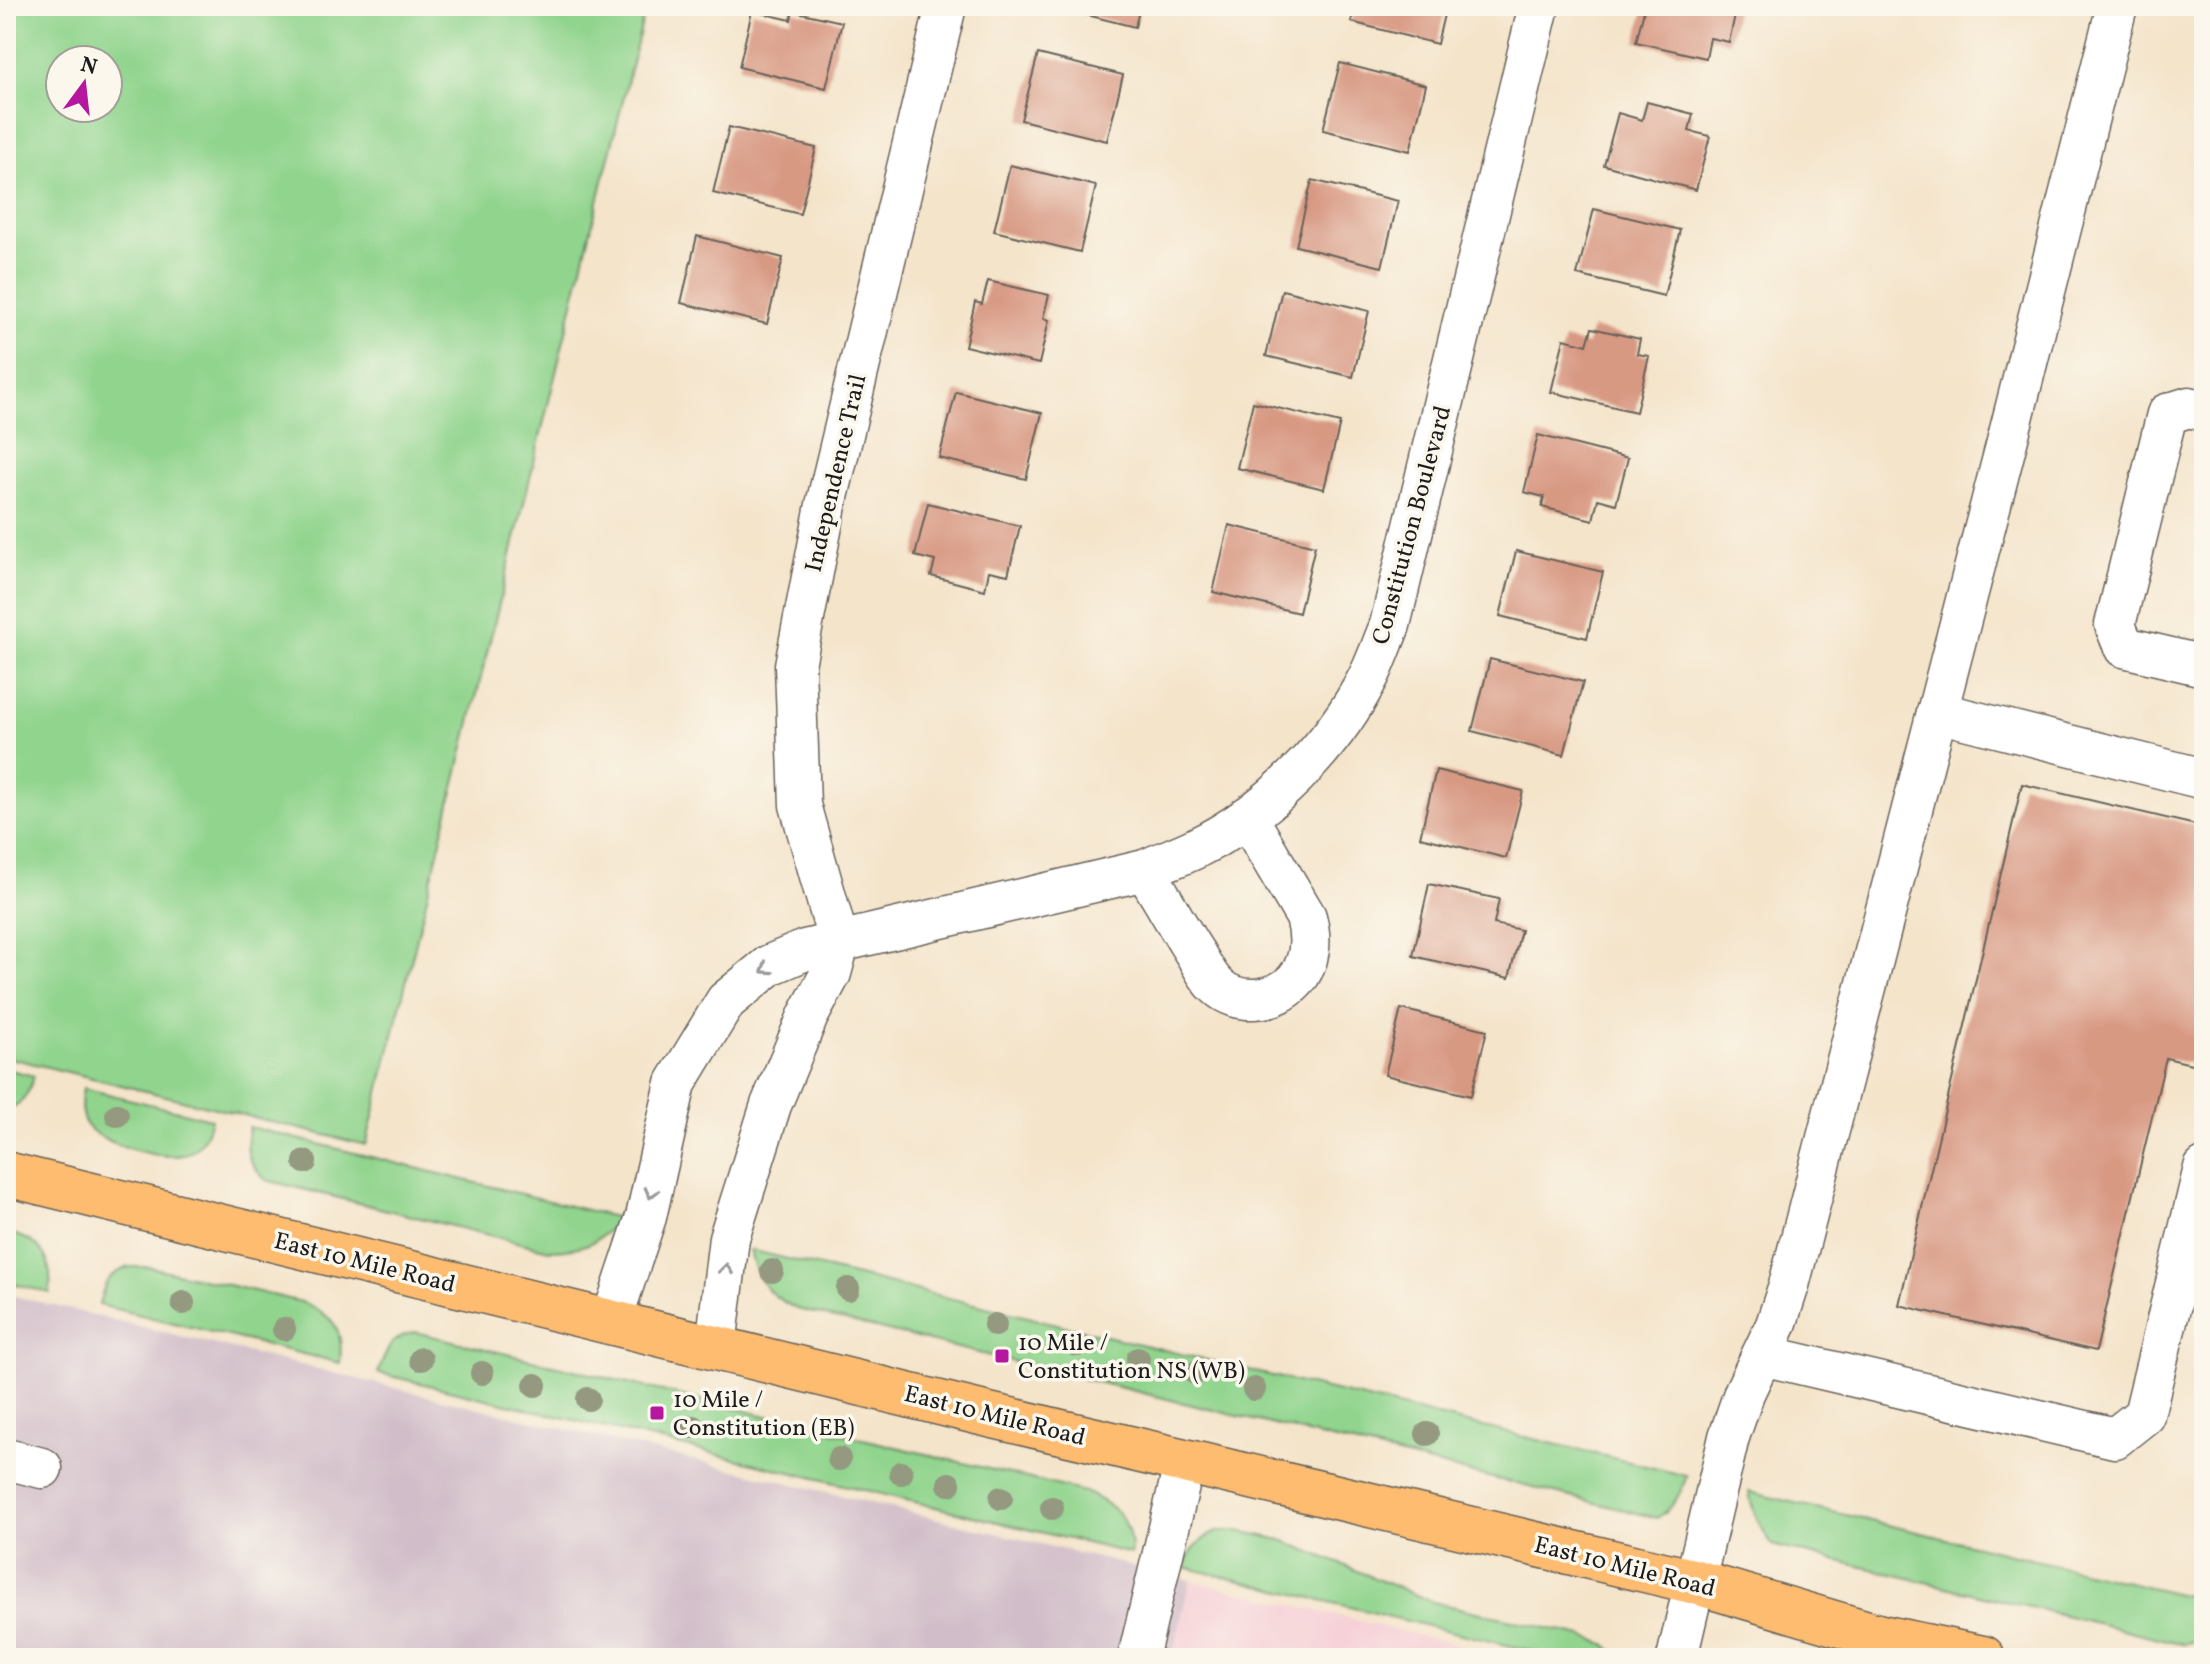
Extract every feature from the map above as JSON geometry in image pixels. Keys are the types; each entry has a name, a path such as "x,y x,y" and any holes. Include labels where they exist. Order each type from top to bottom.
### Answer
{"main road":[{"name":"East 10 Mile Road","path":"6,1174 1696,1582 1881,1637 1983,1658"}],"street":[{"name":"Independence Trail","path":"839,943 800,805 795,665 826,505 946,6"},
{"name":"Constitution Boulevard","path":"611,1322 646,1217 676,1083 726,1001 770,965 805,950 1145,870 1198,847 1247,817 1304,768 1341,720 1368,677 1390,625 1539,6"},
{"path":"1677,1658 1729,1437 1744,1393 1776,1325 1789,1285 2117,6"},
{"path":"2204,411 2189,407 2167,414 2115,625 2124,647 2204,666"},
{"path":"1937,712 2204,779"},
{"path":"1145,870 1213,983 1238,999 1269,997 1284,990 1296,980 1305,965 1311,933 1306,917 1247,817"},
{"path":"716,1346 729,1238 771,1105 808,1016 831,973 839,943"},
{"path":"1762,1355 2115,1438 2144,1415 2204,1168"},
{"path":"1138,1658 1185,1461"}],"shaded area":[{"path":"6,1294 1190,1580 1172,1658 6,1658"},
{"path":"1190,1580 1513,1658 1172,1658"}],"green space":[{"path":"6,6 646,6 366,1145 6,1057"},
{"path":"6,1069 34,1076 24,1097 6,1112"},
{"path":"83,1088 211,1119 208,1130 196,1148 186,1154 163,1156 133,1150 104,1138 86,1124 82,1115"},
{"path":"249,1127 619,1218 589,1244 549,1250 266,1180 249,1156"},
{"path":"6,1232 28,1240 43,1252 49,1270 50,1293 6,1282"},
{"path":"750,1250 1687,1476 1676,1500 1657,1518 797,1309 765,1287"},
{"path":"129,1267 150,1267 302,1302 329,1318 334,1325 340,1341 340,1363 99,1305 108,1281"},
{"path":"415,1332 1085,1492 1120,1515 1128,1531 1131,1554 378,1373 394,1341"},
{"path":"1749,1492 2204,1600 2204,1634 2196,1641 2183,1644 1772,1545 1755,1513"},
{"path":"1217,1531 1239,1531 1282,1540 1433,1602 1582,1636 1605,1644 1621,1658 1560,1658 1184,1567 1196,1546"}],"building":[{"path":"1051,6 1140,6 1135,27"},
{"path":"1355,6 1446,6 1437,44 1351,22"},
{"path":"1645,6 1737,6 1729,42 1710,38 1706,58 1636,42"},
{"path":"752,11 791,20 793,11 842,22 826,88 739,67"},
{"path":"1038,54 1123,75 1107,141 1021,120"},
{"path":"1340,63 1426,85 1410,151 1323,130"},
{"path":"1647,102 1693,114 1689,131 1710,136 1696,190 1604,165 1618,113 1642,120"},
{"path":"729,127 816,148 800,214 713,193"},
{"path":"1010,165 1096,186 1080,252 994,231"},
{"path":"1312,180 1398,201 1382,267 1296,246"},
{"path":"1594,209 1680,230 1664,296 1577,275"},
{"path":"697,236 783,258 767,324 681,303"},
{"path":"988,281 1049,295 1043,318 1049,320 1039,364 965,346 975,302 982,304"},
{"path":"1282,290 1369,311 1353,377 1266,356"},
{"path":"1592,328 1640,339 1637,354 1649,356 1636,412 1551,392 1564,339 1587,345"},
{"path":"956,392 1042,413 1026,479 939,458"},
{"path":"1253,402 1340,423 1324,489 1237,468"},
{"path":"1538,435 1628,458 1616,504 1598,499 1593,520 1542,507 1544,497 1524,492"},
{"path":"928,503 1020,526 1008,575 989,571 985,590 931,576 935,561 915,556"},
{"path":"1229,525 1315,546 1299,613 1213,592"},
{"path":"1516,551 1603,572 1587,638 1500,616"},
{"path":"1490,659 1583,682 1564,755 1472,731"},
{"path":"1436,770 1523,791 1506,858 1420,837"},
{"path":"2022,784 2204,827 2204,1067 2166,1058 2096,1351 1899,1305"},
{"path":"1429,884 1499,899 1494,924 1521,930 1509,978 1413,956"},
{"path":"1401,1009 1487,1030 1471,1096 1385,1075"}],"place":[{"name":"10 Mile / Constitution NS (WB)","path":"1002,1356"},
{"name":"10 Mile / Constitution (EB)","path":"657,1413"}]}
